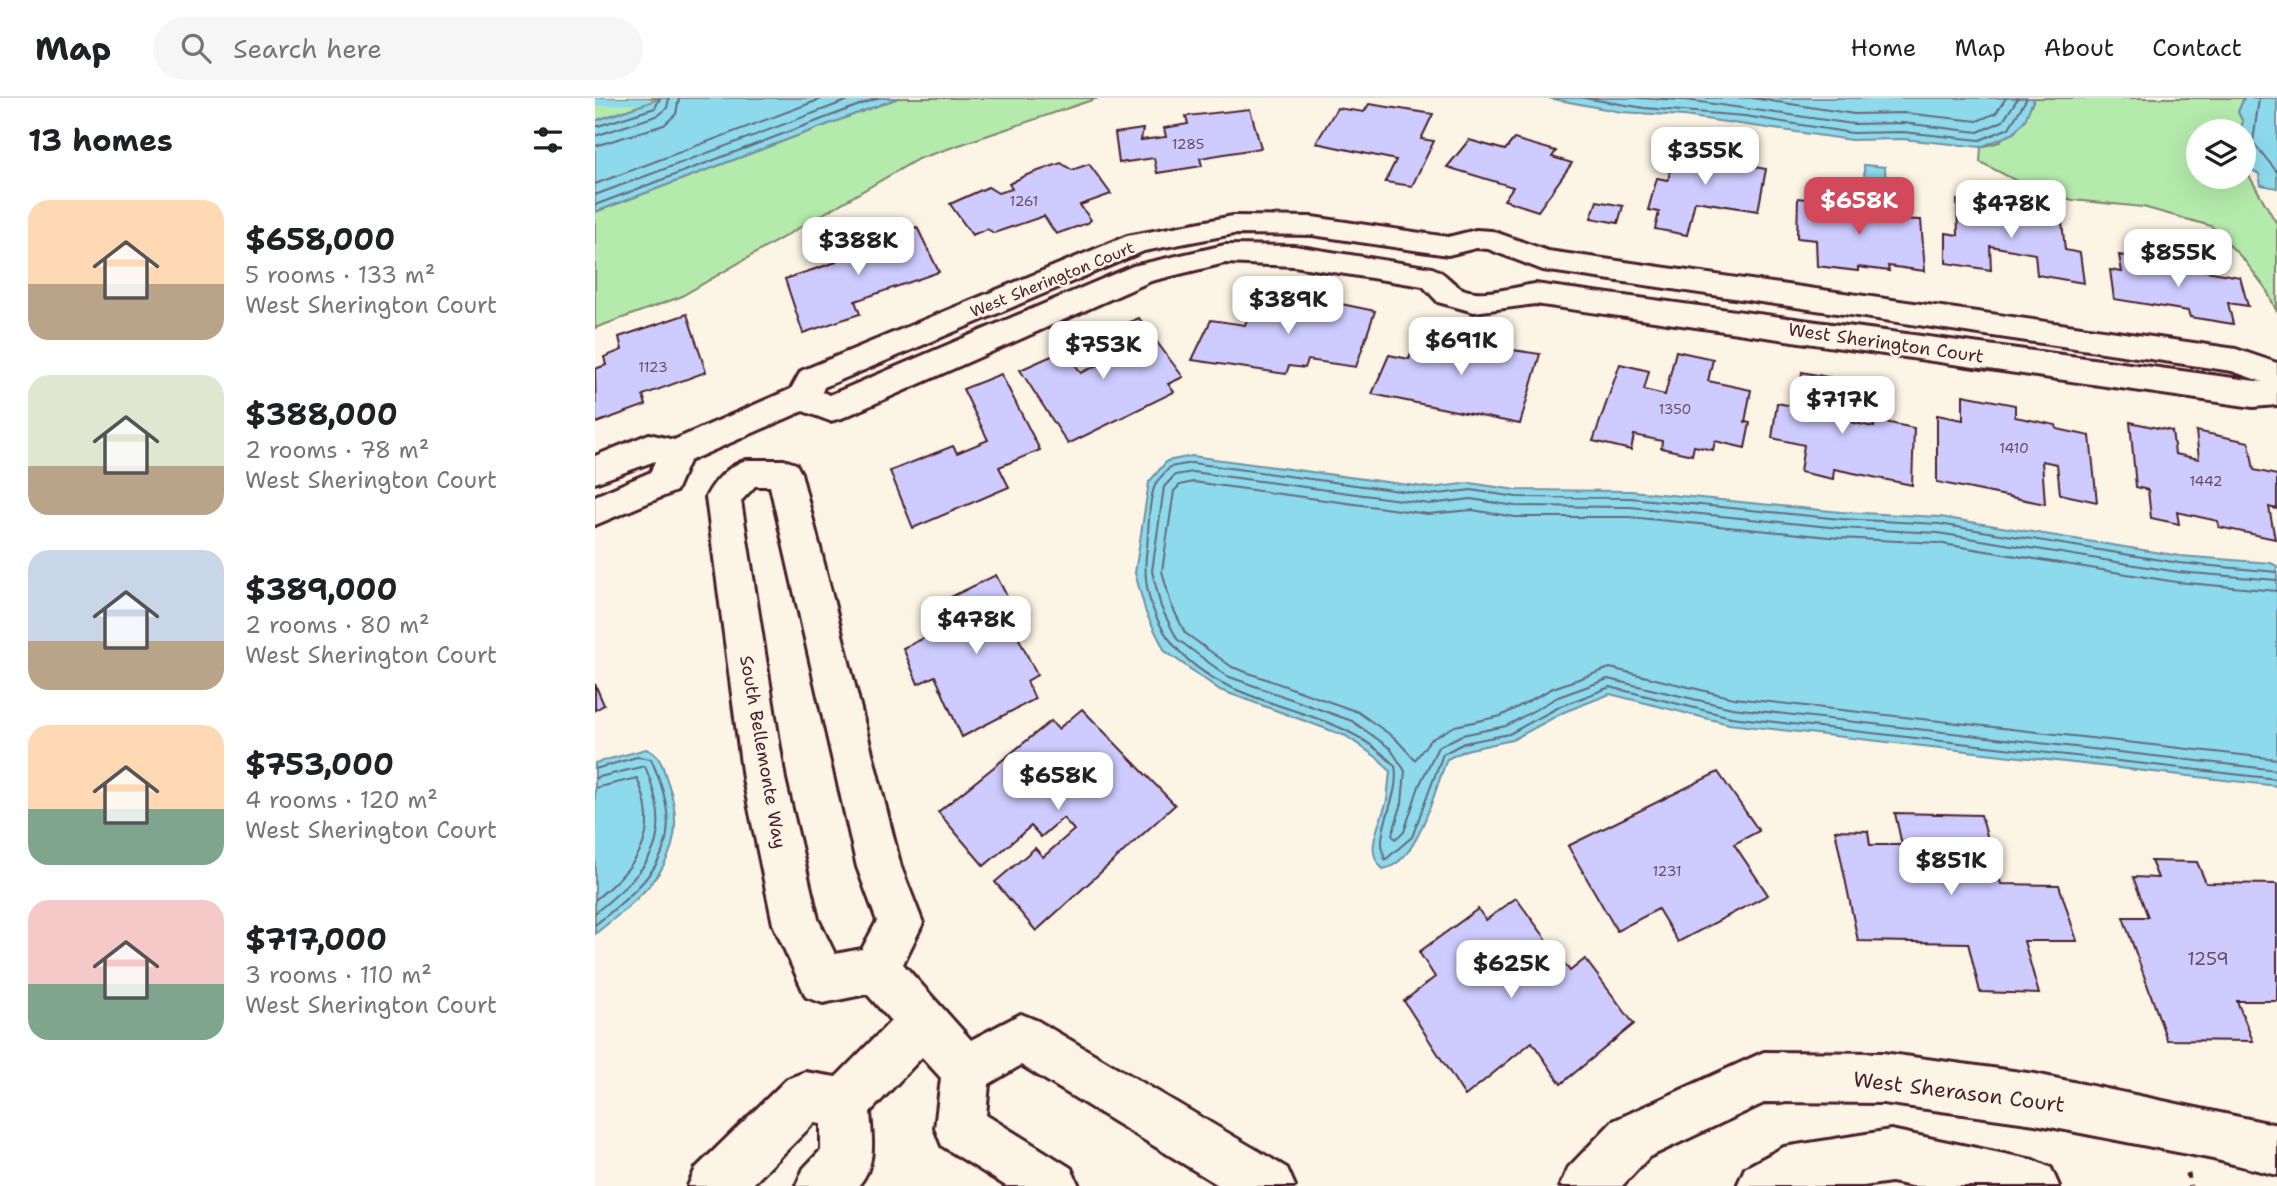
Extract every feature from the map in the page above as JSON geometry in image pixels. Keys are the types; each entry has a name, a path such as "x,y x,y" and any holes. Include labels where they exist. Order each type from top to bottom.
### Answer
{"street":[{"name":"West Sherington Court","path":"676,453 803,397 812,379 1137,243 1233,225 1312,226 1448,246 1476,239 1506,244 1543,260 2236,360 2277,375"},
{"path":"1496,300 1510,296 1525,279 1524,260 1506,244"},
{"path":"1432,278 1433,260 1448,246"},
{"name":"West Sherington Court","path":"803,397 830,409 1143,274 1226,254 1294,256 1432,278 1449,295 1463,300 1496,300 1535,294 2253,395 2277,393"},
{"path":"733,427 747,473 784,473 879,867 900,923 876,968 966,1070 960,1128 1053,1186"},
{"path":"595,470 649,447 676,453 664,481 595,511"},
{"name":"South Bellemonte Way","path":"747,473 723,498 764,779 796,923 823,980 876,968"},
{"path":"822,1186 847,1160 845,1104 923,1022"},
{"path":"966,1070 1021,1038 1269,1186"},
{"name":"West Sherason Court","path":"1586,1186 1631,1139 1764,1077 1883,1078 2035,1099 2213,1134 2277,1150"},
{"path":"714,1186 805,1097 845,1104"},
{"path":"1763,1186 1784,1173 1891,1156 2033,1186"}],"green space":[{"path":"595,98 662,98 595,121"},
{"path":"898,98 1098,98 918,159 680,297 595,328 595,212"},
{"path":"2034,98 2244,98 2238,112 2242,119 2186,119 2186,189 2256,188 2277,224 2277,312 2266,289 2244,260 2211,226 2143,207 2073,200 2034,190 1980,162 1981,147 1999,142 2032,104"}],"water":[{"path":"662,98 898,98 595,212 595,121"},
{"path":"1548,98 2034,98 2025,120 2014,133 1981,147 1902,139 1851,140 1684,116 1621,112"},
{"path":"2244,98 2277,98 2277,188 2261,185 2259,174 2256,172 2256,119 2242,119 2238,112"},
{"path":"1864,165 1885,167 1886,197 1877,201 1865,194"},
{"path":"1192,456 1431,488 1470,483 1516,490 1631,491 1841,512 1940,517 2180,556 2271,563 2277,566 2277,786 1729,724 1610,694 1564,712 1512,740 1466,750 1447,759 1416,840 1396,864 1383,869 1374,854 1374,845 1387,800 1390,771 1379,759 1346,736 1220,690 1165,651 1146,613 1135,573 1149,482 1167,461"},
{"path":"646,749 661,763 668,783 674,809 675,832 670,852 647,888 595,934 595,763"}],"building":[{"path":"1369,104 1433,114 1421,139 1434,141 1412,186 1385,182 1396,160 1316,143 1337,108 1364,112"},
{"path":"1250,109 1261,148 1200,158 1202,166 1157,173 1154,158 1119,163 1115,133 1143,129 1141,140 1166,137 1164,128 1188,124 1186,116"},
{"path":"1514,139 1556,151 1552,157 1572,163 1538,211 1504,200 1513,187 1447,167 1469,140 1505,150"},
{"path":"1691,148 1751,158 1749,166 1766,169 1758,211 1695,201 1687,235 1655,229 1659,212 1648,210 1657,178 1668,180 1676,150 1690,153"},
{"path":"1061,163 1072,170 1089,164 1111,194 1080,205 1091,220 1088,223 1056,234 1044,216 994,233 987,229 972,235 950,204 988,187 998,193 1012,189 1009,184 1024,176"},
{"path":"1836,196 1863,199 1864,218 1921,220 1925,271 1888,266 1889,271 1858,267 1858,271 1817,266 1816,240 1797,238 1798,198 1836,202"},
{"path":"1957,200 2040,213 2041,219 2062,222 2065,250 2080,253 2084,283 2037,275 2035,254 1990,246 1991,270 1946,263 1946,233 1958,235"},
{"path":"1597,201 1623,206 1618,223 1591,218"},
{"path":"917,227 939,272 855,301 860,314 803,333 785,279 836,262 830,245 854,238 858,246"},
{"path":"2119,255 2240,277 2248,306 2228,303 2233,324 2190,317 2188,311 2114,299 2110,270 2122,272"},
{"path":"1259,291 1298,297 1294,306 1314,309 1317,299 1375,311 1356,367 1308,360 1305,368 1289,366 1286,374 1192,360 1211,320 1245,325"},
{"path":"687,314 706,372 643,395 646,405 596,423 595,369 606,365 604,357 622,350 619,337"},
{"path":"1139,318 1183,377 1168,384 1174,392 1068,444 1020,370 1065,350 1081,373 1098,365 1082,342"},
{"path":"1421,330 1466,338 1465,343 1540,354 1520,424 1372,394 1389,355 1409,359"},
{"path":"1676,351 1713,359 1708,381 1751,390 1745,422 1750,423 1745,448 1715,441 1713,450 1694,446 1692,455 1661,448 1662,441 1634,435 1631,450 1593,441 1620,364 1649,371 1644,390 1665,395"},
{"path":"1802,372 1843,380 1840,420 1874,427 1875,420 1914,428 1912,485 1834,469 1833,479 1800,472 1804,445 1772,438 1777,403 1798,407"},
{"path":"1001,374 1040,450 999,467 1009,487 913,528 890,471 953,446 957,453 988,440 963,389"},
{"path":"1963,395 2015,405 2015,417 2056,425 2057,429 2090,436 2097,502 2060,494 2057,464 2042,461 2045,504 1937,482 1937,415 1963,420"},
{"path":"2130,422 2172,431 2175,454 2199,459 2196,431 2249,442 2254,470 2277,475 2277,509 2269,507 2275,539 2219,527 2218,521 2177,512 2179,524 2151,518 2148,490 2136,487"},
{"path":"996,575 1026,633 1018,637 1037,675 1027,681 1035,699 962,737 935,676 918,684 903,648 937,632 926,609"},
{"path":"595,684 604,705 595,710"},
{"path":"1082,709 1175,805 1036,931 995,882 1035,848 1043,857 1074,830 1063,818 1041,837 1031,826 984,866 938,812 1051,721 1058,729"},
{"path":"1718,772 1759,831 1734,844 1768,895 1678,942 1658,909 1617,931 1568,846"},
{"path":"1895,813 1981,815 2001,884 2059,885 2077,941 2024,941 2039,994 1980,992 1968,943 1858,941 1835,830 1868,831 1870,845 1902,845"},
{"path":"2151,861 2197,862 2206,883 2277,884 2277,1001 2237,1001 2253,1041 2167,1040 2123,917 2148,917 2133,877 2158,878"},
{"path":"1516,898 1570,971 1585,959 1634,1024 1561,1084 1532,1042 1465,1096 1404,1001 1435,977 1419,952 1478,909 1486,920"}],"waterway":[{"path":"595,99 638,98"}]}
